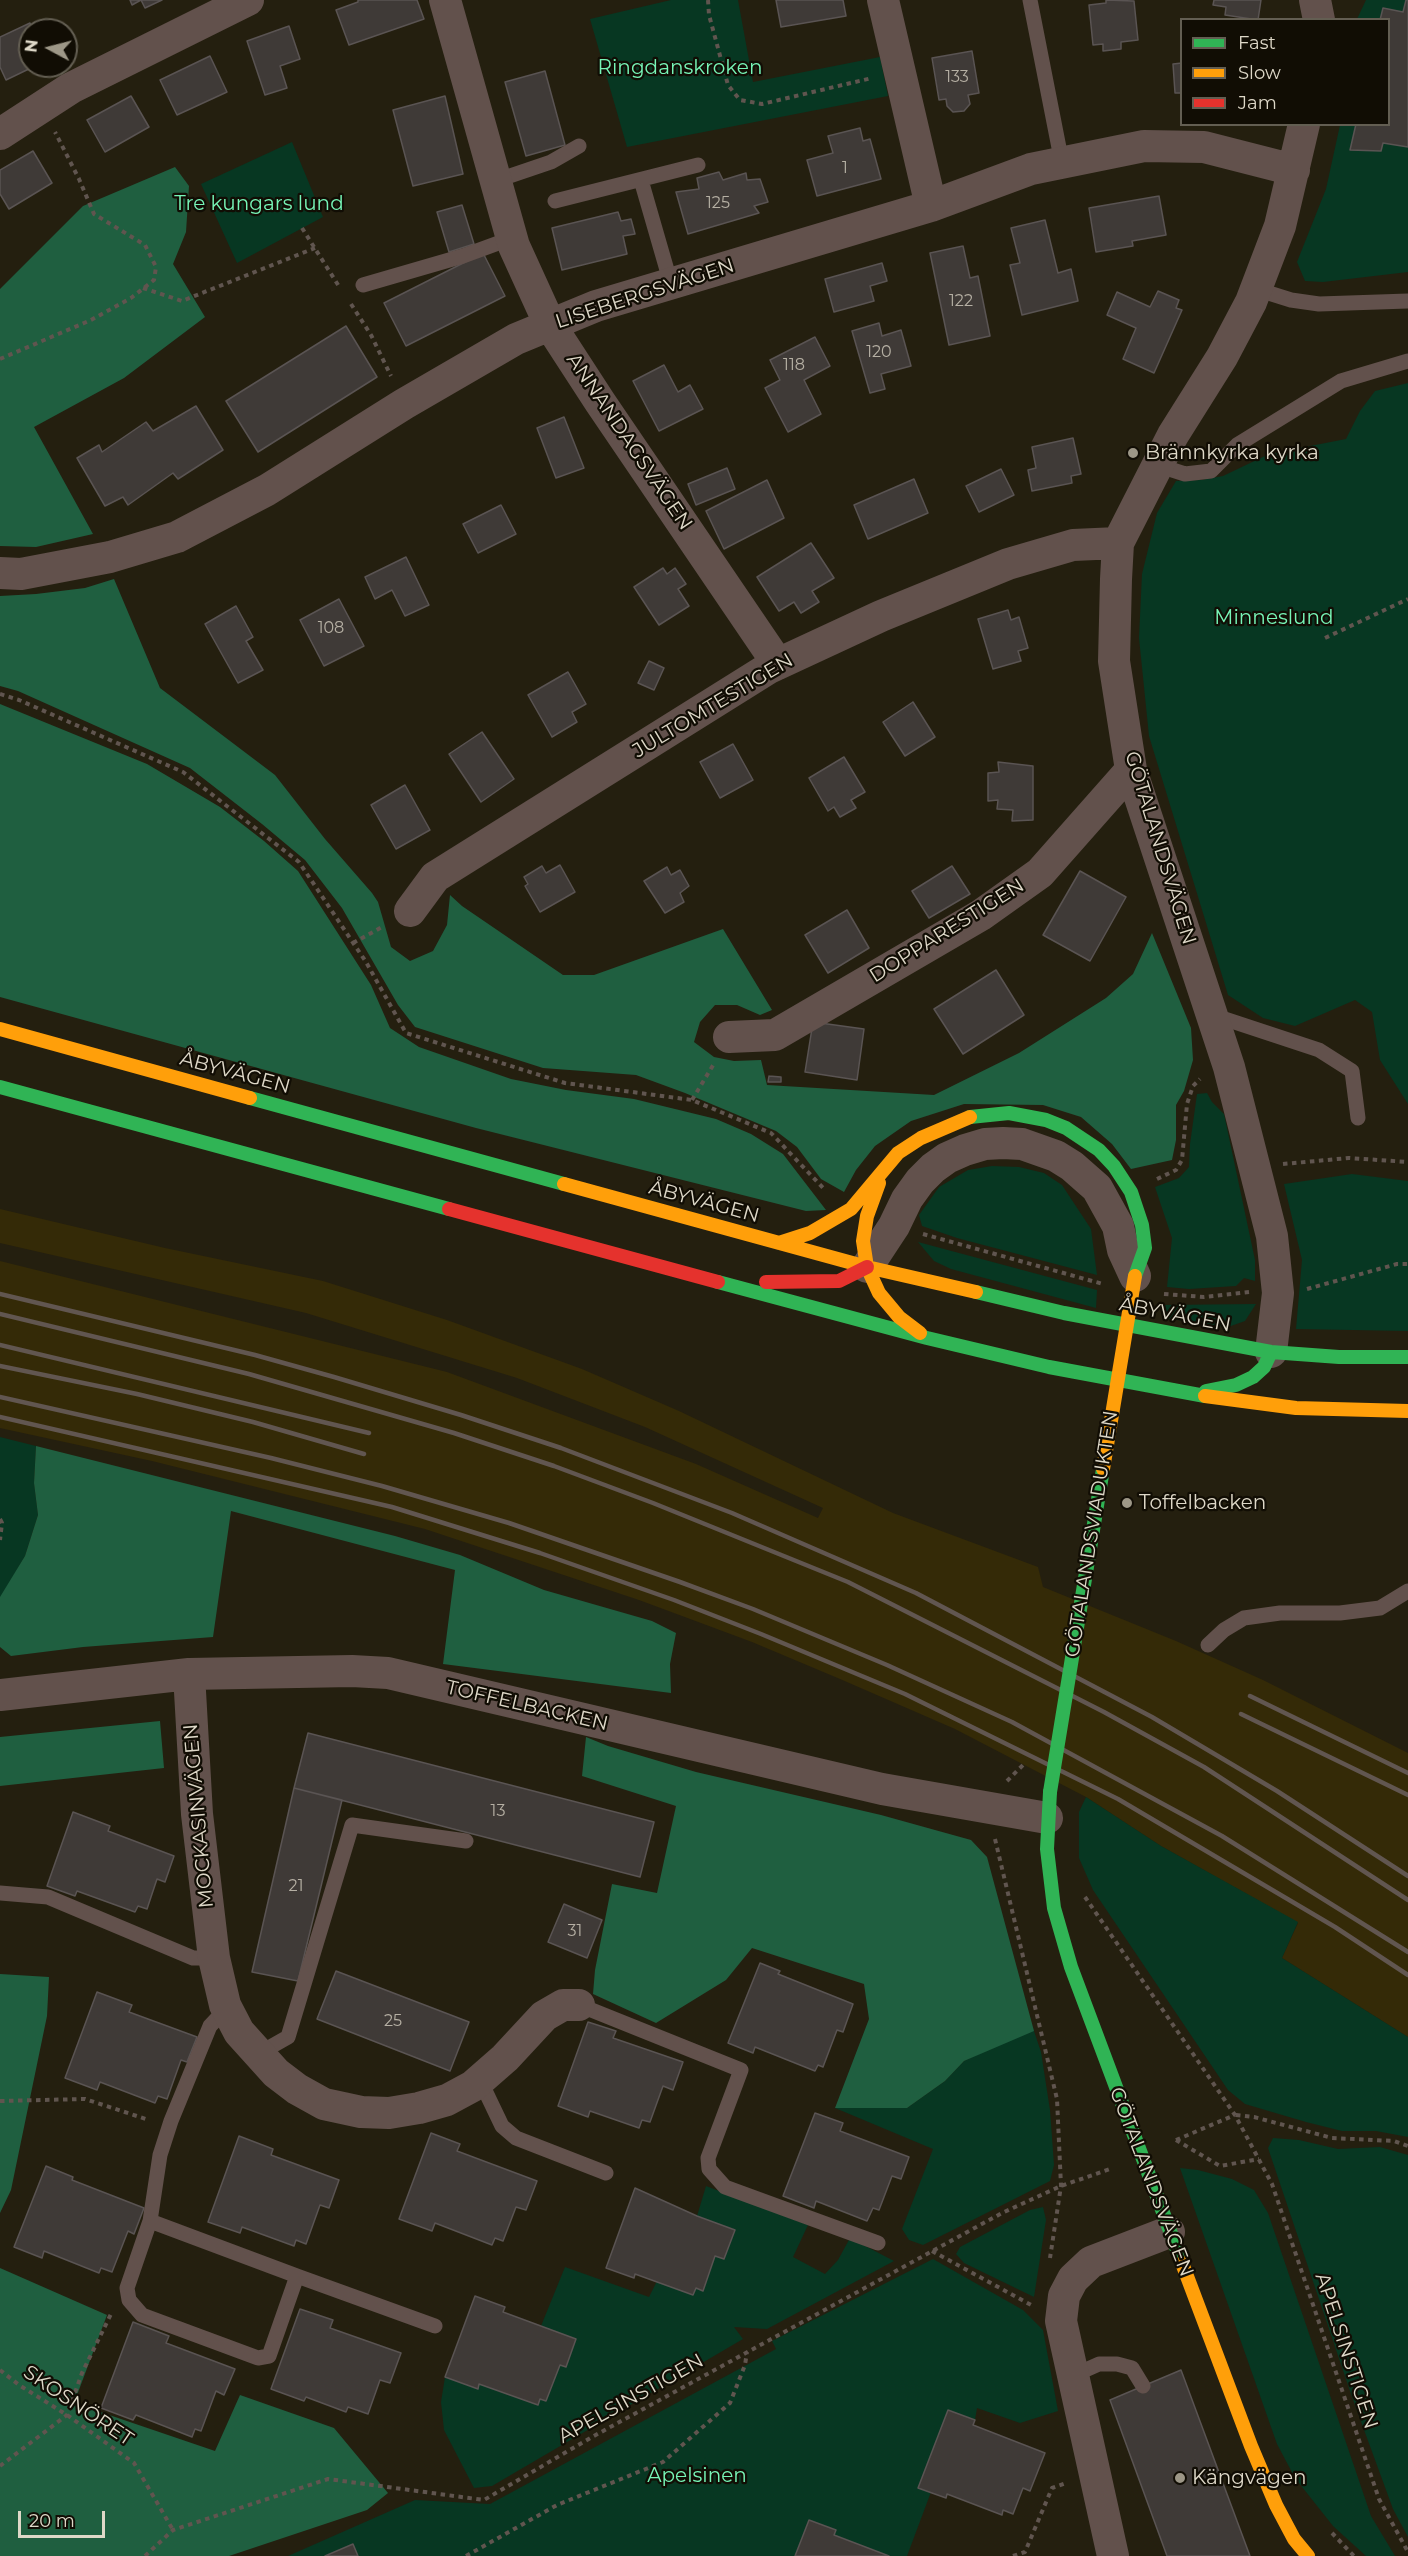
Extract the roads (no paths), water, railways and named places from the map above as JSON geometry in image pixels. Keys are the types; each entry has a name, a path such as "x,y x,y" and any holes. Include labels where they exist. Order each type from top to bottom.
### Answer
{"street":[{"path":"0,134 71,88 249,0"},
{"name":"ANNANDAGSVÄGEN","path":"445,0 512,238 550,325 778,664"},
{"path":"883,0 931,206"},
{"path":"1316,0 1319,18"},
{"name":"GÖTALANDSVÄGEN","path":"1271,1352 1278,1293 1272,1236 1229,1067 1131,770 1114,661 1118,543 1158,465 1222,357 1251,302 1280,226 1304,126"},
{"name":"LISEBERGSVÄGEN","path":"0,573 21,574 110,557 177,537 267,490 404,404 516,339 596,306 931,206 1031,169 1144,146 1204,147 1294,170"},
{"name":"JULTOMTESTIGEN","path":"410,911 435,877 778,664 881,616 1008,564 1073,545 1118,543"},
{"name":"DOPPARESTIGEN","path":"729,1037 775,1035 981,915 1041,873 1131,770"},
{"name":"ÅBYVÄGEN","path":"0,1029 867,1267 1064,1313 1271,1352 1339,1357 1408,1357"},
{"path":"0,1087 927,1338 1049,1366 1196,1394 1296,1408 1408,1411"},
{"name":"GÖTALANDSVIADUKTEN","path":"779,1243 810,1233 851,1209 898,1153 921,1138 969,1117 991,1113 1009,1113 1046,1120 1066,1128 1099,1150 1114,1166 1131,1192 1142,1225 1145,1248 1134,1285 1048,1805"},
{"path":"713,1281 817,1283 839,1281 867,1267 920,1181 947,1158 985,1144 1022,1144 1056,1156 1079,1171 1097,1188 1118,1226 1134,1285"},
{"path":"884,1170 867,1216 863,1241 867,1267 879,1293 898,1317 927,1338"},
{"path":"1196,1394 1236,1385 1253,1377 1264,1366 1271,1352"},
{"name":"TOFFELBACKEN","path":"0,1695 189,1674 352,1671 388,1673 882,1789 1048,1805"},
{"name":"MOCKASINVÄGEN","path":"189,1674 197,1814 214,1958 226,2008 239,2032 276,2073 297,2089 324,2104 361,2112 389,2114 419,2108 447,2100 480,2080 505,2058 544,2016 563,2005 579,2005"},
{"name":"GÖTALANDSVÄGEN","path":"1048,1805 1047,1849 1054,1908 1071,1967 1169,2232 1276,2505 1294,2540 1308,2556"},
{"path":"1113,2556 1061,2321 1065,2296 1073,2279 1091,2262 1169,2232"}],"lane":[{"path":"1030,0 1062,163"},
{"path":"495,181 551,162 579,146"},
{"path":"555,201 698,165"},
{"path":"641,180 671,284"},
{"path":"363,285 463,256 512,238"},
{"path":"1256,289 1291,300 1319,304 1408,301"},
{"path":"1158,465 1185,474 1211,471 1238,445 1341,381 1408,361"},
{"path":"1212,1015 1319,1050 1352,1071 1358,1118"},
{"path":"1208,1645 1224,1630 1244,1618 1280,1613 1340,1613 1380,1608 1408,1591"},
{"path":"258,2054 288,2037 352,1825 466,1841"},
{"path":"0,1893 48,1898 193,1958 214,1958"},
{"name":"MOCKASINVÄGEN","path":"579,2005 741,2070 708,2158 709,2169 725,2187 878,2243"},
{"path":"226,2008 210,2025 160,2155 150,2221 127,2288 129,2300 142,2315 258,2358 269,2356 297,2276"},
{"path":"480,2080 502,2126 516,2138 606,2173"},
{"path":"150,2221 435,2326"},
{"path":"1072,2376 1099,2364 1117,2364 1132,2368 1143,2386"}],"railway":[{"path":"0,1294 255,1355 334,1377 561,1448 732,1513 916,1593 1152,1717 1277,1791 1408,1876"},
{"path":"0,1314 249,1374 454,1433 554,1466 653,1503 848,1582 1104,1712 1204,1767 1408,1900"},
{"path":"0,1345 369,1433"},
{"path":"0,1366 137,1394 253,1422 364,1454"},
{"path":"0,1397 271,1458 382,1486 509,1523 753,1609 887,1665 1012,1722 1222,1836 1408,1952"},
{"path":"0,1417 392,1507 540,1553 674,1600 761,1634 905,1694 1118,1799 1335,1927 1408,1975"},
{"path":"1250,1696 1408,1773"},
{"path":"1241,1714 1408,1795"}],"place":[{"name":"Brännkyrka kyrka","path":"1133,453"},
{"name":"Toffelbacken","path":"1127,1503"},
{"name":"Kängvägen","path":"1180,2478"}],"park label":[{"name":"Ringdanskroken","path":"680,68"},
{"name":"Tre kungars lund","path":"259,204"},
{"name":"Minneslund","path":"1274,618"},
{"name":"Apelsinen","path":"697,2476"}]}
